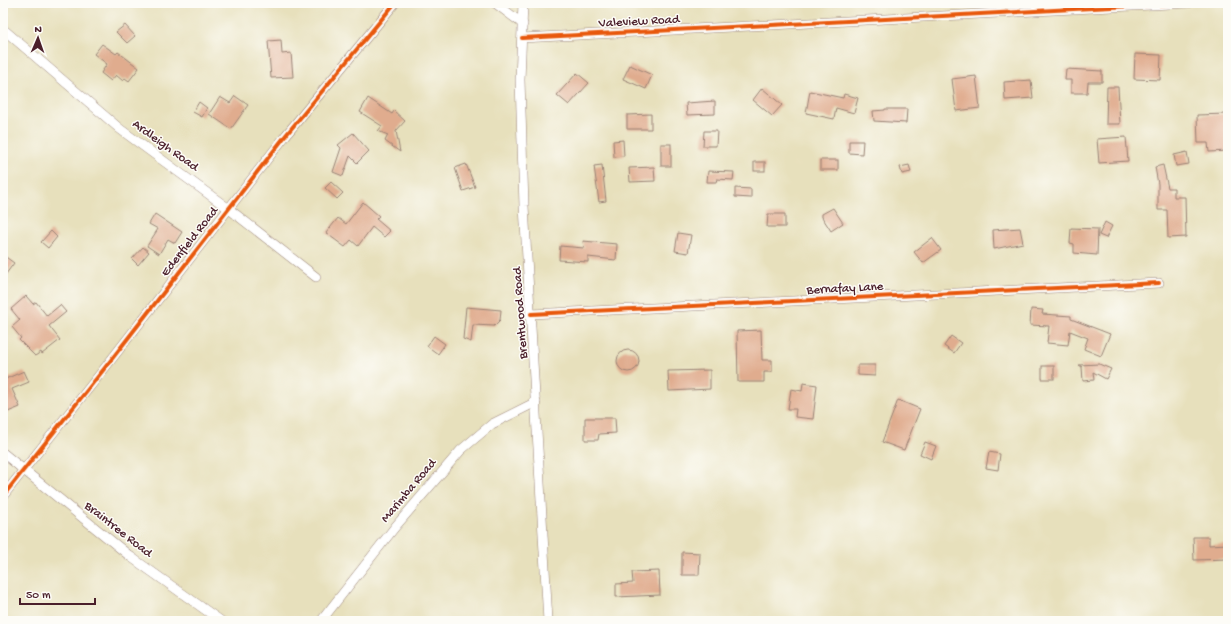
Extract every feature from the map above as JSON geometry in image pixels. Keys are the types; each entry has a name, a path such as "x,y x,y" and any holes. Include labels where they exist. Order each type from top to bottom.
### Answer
{"street":[{"name":"Edenfield Road","path":"3,496 286,135 395,3"},
{"path":"495,3 523,24"},
{"name":"Brentwood Road","path":"523,3 520,80 524,206 532,314 548,621"},
{"name":"Valeview Road","path":"522,38 1189,3"},
{"name":"Ardleigh Road","path":"3,29 120,128 229,208 316,277"},
{"name":"Bernafay Lane","path":"532,314 1159,283"},
{"name":"Marimba Road","path":"321,621 395,527 461,450 492,424 536,402"},
{"name":"Braintree Road","path":"3,453 34,480 143,567 184,593 221,621"}],"building":[{"path":"125,25 135,36 127,43 116,32"},
{"path":"281,40 282,54 291,53 293,77 271,78 268,41"},
{"path":"102,44 116,54 118,52 139,68 129,81 125,78 123,81 116,75 111,81 101,73 107,64 94,54"},
{"path":"1135,54 1161,55 1160,80 1134,79"},
{"path":"630,65 652,75 646,89 623,79"},
{"path":"1066,69 1102,71 1102,82 1088,82 1087,93 1071,93 1071,80 1065,80"},
{"path":"577,73 589,83 569,105 557,95"},
{"path":"976,76 980,108 956,111 952,79"},
{"path":"1031,80 1033,98 1005,100 1004,82"},
{"path":"1107,87 1118,87 1120,124 1106,124"},
{"path":"762,88 782,105 772,116 753,100"},
{"path":"810,91 843,98 844,94 858,98 854,113 836,108 834,119 806,113"},
{"path":"235,96 248,105 231,129 209,114 220,97 230,103"},
{"path":"368,98 392,114 394,111 405,121 396,131 400,152 385,141 388,135 378,131 382,126 360,112"},
{"path":"715,101 715,114 687,115 686,103"},
{"path":"199,102 207,108 202,117 193,112"},
{"path":"885,109 907,109 906,123 874,121 873,111"},
{"path":"651,114 651,129 627,129 627,115"},
{"path":"1226,114 1227,151 1209,152 1208,143 1198,143 1197,115"},
{"path":"704,131 717,131 716,146 703,146"},
{"path":"353,133 369,151 357,163 350,156 343,176 333,172 341,148 338,145"},
{"path":"1126,137 1128,161 1099,163 1097,139"},
{"path":"623,140 624,156 614,157 613,141"},
{"path":"849,141 863,141 862,154 849,153"},
{"path":"661,144 671,144 671,166 661,166"},
{"path":"1187,152 1189,164 1176,166 1174,155"},
{"path":"820,160 838,160 838,170 820,170"},
{"path":"754,162 765,162 765,171 754,171"},
{"path":"466,164 475,187 463,191 455,168"},
{"path":"602,165 606,201 599,202 594,166"},
{"path":"909,165 911,172 902,174 900,167"},
{"path":"1163,165 1168,188 1174,188 1174,197 1185,197 1186,237 1168,238 1167,210 1158,210 1158,184 1155,167"},
{"path":"654,167 655,181 630,182 629,168"},
{"path":"708,171 734,172 733,180 717,179 716,182 707,182"},
{"path":"331,182 343,193 337,199 325,188"},
{"path":"735,188 751,189 751,198 735,197"},
{"path":"363,202 379,216 376,219 390,231 384,237 372,227 358,246 351,240 345,247 326,233 338,218 346,224"},
{"path":"833,208 843,223 831,231 822,217 822,214"},
{"path":"155,214 182,232 175,243 168,239 159,254 147,246 158,229 149,224"},
{"path":"768,214 785,214 785,227 767,227"},
{"path":"1105,222 1112,226 1106,238 1099,235"},
{"path":"1020,228 1023,243 994,249 993,230"},
{"path":"1071,228 1098,229 1097,255 1074,253 1074,244 1070,243"},
{"path":"51,231 57,237 48,248 41,242"},
{"path":"678,233 691,235 688,253 675,251"},
{"path":"932,238 941,250 923,263 914,252"},
{"path":"583,241 617,244 616,260 588,257 588,262 559,260 560,246 584,248"},
{"path":"143,247 149,252 138,265 132,259"},
{"path":"3,255 14,263 3,278"},
{"path":"26,296 33,304 36,302 47,316 60,305 66,312 49,326 60,340 42,354 41,352 35,356 19,340 21,338 12,327 20,320 11,309"},
{"path":"466,307 501,310 500,320 494,326 473,325 471,342 463,339"},
{"path":"1031,309 1043,310 1042,314 1071,316 1071,319 1110,334 1101,356 1084,349 1088,338 1070,331 1068,345 1047,343 1049,326 1030,325"},
{"path":"761,330 762,360 772,360 772,372 764,372 764,382 738,382 737,331"},
{"path":"434,336 445,344 438,354 427,346"},
{"path":"951,336 961,343 954,353 944,346"},
{"path":"624,350 632,350 639,357 639,365 632,372 624,372 617,365 617,357"},
{"path":"1099,364 1111,369 1106,379 1093,372 1094,380 1083,381 1082,367 1079,365"},
{"path":"858,365 875,365 875,376 858,375"},
{"path":"1042,366 1054,366 1054,379 1042,379"},
{"path":"710,370 710,389 669,391 668,371"},
{"path":"24,371 29,382 12,389 20,407 3,414 3,380"},
{"path":"803,383 817,385 813,419 795,417 796,409 788,409 791,389 802,391"},
{"path":"898,400 920,409 904,450 882,442"},
{"path":"585,418 615,418 616,433 599,434 598,440 585,440"},
{"path":"925,442 936,446 931,459 920,454"},
{"path":"989,452 1000,454 998,470 986,468"},
{"path":"1193,537 1209,537 1209,545 1228,544 1228,559 1194,560"},
{"path":"682,552 700,553 699,575 682,575"},
{"path":"659,571 660,595 616,597 616,584 633,583 632,572"}],"cycle path":[{"path":"3,496 286,135 395,3"},
{"path":"522,38 1189,3"},
{"path":"531,314 1159,283"}]}
